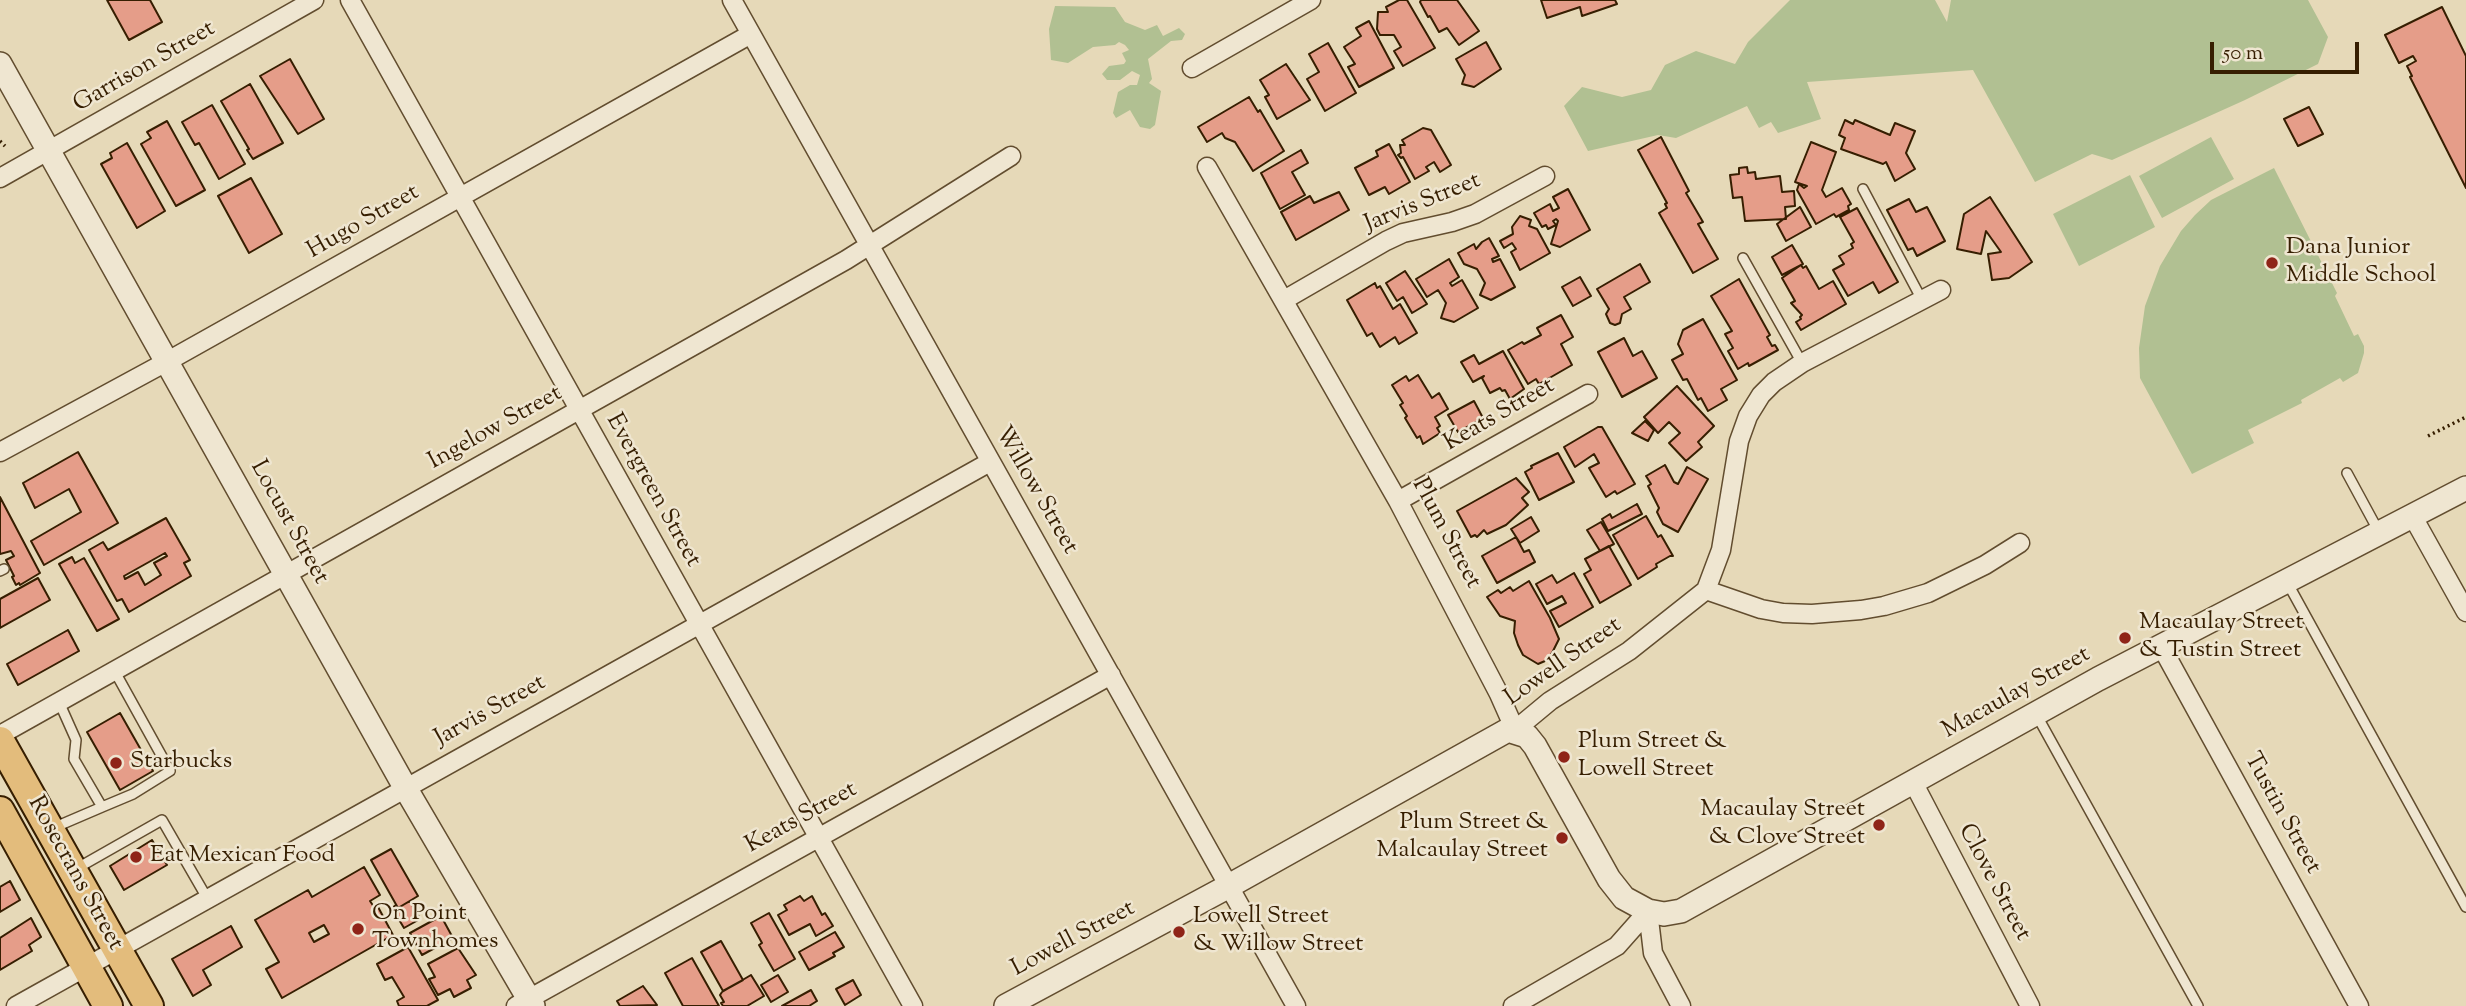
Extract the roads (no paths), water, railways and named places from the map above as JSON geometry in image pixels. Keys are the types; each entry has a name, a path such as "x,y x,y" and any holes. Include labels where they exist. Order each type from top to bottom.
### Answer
{"main road":[{"name":"Rosecrans Street","path":"0,741 149,1006"},
{"name":"Rosecrans Street","path":"0,811 108,1006"}],"street":[{"name":"Garrison Street","path":"0,178 314,0"},
{"name":"Evergreen Street","path":"350,0 913,1006"},
{"name":"Willow Street","path":"732,0 1296,1006"},
{"path":"1192,68 1311,0"},
{"name":"Hugo Street","path":"0,452 168,362 751,34"},
{"name":"Locust Street","path":"0,64 526,1004"},
{"name":"Ingelow Street","path":"0,735 868,246 1011,156"},
{"name":"Plum Street","path":"1207,167 1398,501 1499,694 1515,730 1527,736 1535,746 1613,885 1629,901 1647,911"},
{"name":"Jarvis Street","path":"1284,300 1403,233 1475,214 1545,176"},
{"path":"1941,290 1802,363 1774,382 1761,395 1744,426 1721,550 1706,590 1761,609 1783,613 1861,610 1928,593 1984,565 2020,543"},
{"name":"Keats Street","path":"1398,501 1588,394"},
{"name":"Jarvis Street","path":"16,1006 990,461"},
{"name":"Macaulay Street","path":"1647,911 1669,914 1688,908 2035,713 2466,488"},
{"path":"2413,517 2466,612"},
{"name":"Lowell Street","path":"1006,1006 1229,886 1502,732 1515,730 1550,701 1629,651 1706,590"},
{"name":"Tustin Street","path":"2161,646 2359,1006"},
{"name":"Keats Street","path":"526,1004 1111,675"},
{"name":"Clove Street","path":"1913,782 2022,1004"},
{"path":"1513,1006 1617,946 1647,911"},
{"path":"1647,911 1653,953 1681,1006"}],"lane":[{"path":"1863,188 1922,300"},
{"path":"1743,258 1802,363"},
{"path":"2347,473 2380,533"},
{"path":"2287,580 2466,906"},
{"path":"50,829 133,794 170,771 114,670"},
{"path":"58,702 76,740 74,759 102,807"},
{"path":"2035,713 2198,1006"},
{"path":"73,871 162,820 206,898"}],"place":[{"name":"Dana Junior Middle School","path":"2272,263"},
{"name":"Macaulay Street & Tustin Street","path":"2125,638"},
{"name":"Plum Street & Lowell Street","path":"1564,757"},
{"name":"Starbucks","path":"116,763"},
{"name":"Macaulay Street & Clove Street","path":"1879,825"},
{"name":"Plum Street & Malcaulay Street","path":"1562,838"},
{"name":"Eat Mexican Food","path":"136,857"},
{"name":"On Point Townhomes","path":"358,929"},
{"name":"Lowell Street & Willow Street","path":"1179,932"}]}
